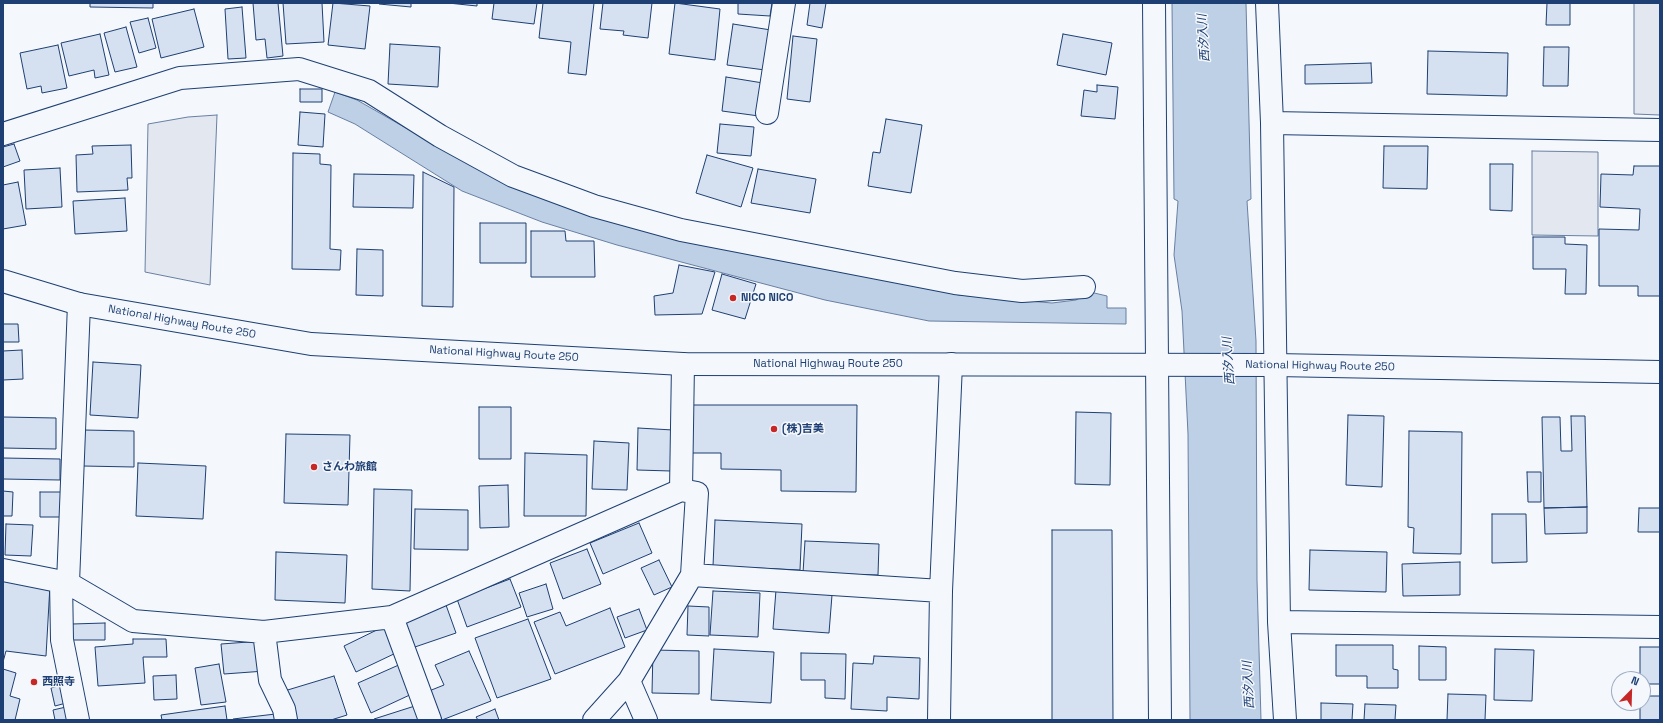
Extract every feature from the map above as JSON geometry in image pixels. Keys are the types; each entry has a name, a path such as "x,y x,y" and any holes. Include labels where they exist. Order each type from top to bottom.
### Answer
{"main road":[{"path":"768,114 784,3"},
{"path":"1154,3 1160,720"},
{"path":"1267,3 1272,123 1279,622 1285,720"},
{"path":"3,134 180,78 299,69 369,91 440,136 513,176 594,206 681,230 955,283 1022,291 1084,287"},
{"path":"1272,123 1660,130"},
{"name":"National Highway Route 250","path":"3,281 79,304 311,344 683,364 1156,366 1275,365 1660,372"},
{"path":"78,720 62,640 79,304"},
{"path":"681,490 683,364"},
{"path":"939,720 941,591 951,364"},
{"path":"3,570 64,582 133,621 264,632 392,617 681,490 697,493 692,575 629,681 594,720"},
{"path":"692,575 941,591"},
{"path":"392,617 430,720"},
{"path":"1279,622 1660,627"},
{"path":"264,632 270,680 284,709 286,720"},
{"path":"629,681 646,720"}],"shaded area":[{"path":"1634,3 1660,3 1660,115 1634,114"},
{"path":"217,115 210,285 145,272 148,124 188,117"},
{"path":"1532,151 1598,152 1598,236 1532,235"}],"water":[{"name":"西汐入川","path":"1172,3 1246,3 1251,199 1247,201 1256,341 1257,580 1261,720 1190,720 1188,434 1182,311 1174,255 1178,201 1174,199"},
{"path":"335,92 357,100 453,155 787,260 959,295 1052,303 1076,300 1090,292 1107,296 1107,308 1126,308 1126,324 929,321 825,300 617,245 542,222 462,191 355,124 328,112"}],"building":[{"path":"90,3 153,3 153,8 90,7"},
{"path":"253,3 278,3 283,56 267,58 265,39 256,40"},
{"path":"283,3 322,3 324,42 286,44"},
{"path":"333,3 370,6 365,49 328,45"},
{"path":"411,3 411,7 379,4"},
{"path":"448,3 477,3 477,6"},
{"path":"494,3 537,3 534,24 492,19"},
{"path":"543,3 594,3 586,75 568,73 571,42 539,38"},
{"path":"603,3 652,3 648,38 623,35 624,31 600,29"},
{"path":"675,3 720,9 715,60 669,54"},
{"path":"738,3 772,3 770,16 738,14"},
{"path":"810,3 826,3 822,28 807,25"},
{"path":"1547,3 1570,3 1570,25 1546,25"},
{"path":"242,7 246,58 228,59 225,9"},
{"path":"194,9 204,47 161,58 152,19"},
{"path":"148,18 156,48 139,53 130,22"},
{"path":"733,24 771,30 765,70 727,65"},
{"path":"126,27 137,67 115,72 104,33"},
{"path":"100,34 109,75 95,78 94,70 69,76 61,43"},
{"path":"1063,34 1112,43 1106,75 1057,65"},
{"path":"793,36 817,39 810,102 787,99"},
{"path":"390,44 440,47 438,87 388,84"},
{"path":"58,45 67,88 42,93 41,86 27,89 20,53"},
{"path":"1544,47 1569,47 1568,86 1543,86"},
{"path":"1428,51 1508,53 1507,96 1427,94"},
{"path":"1371,63 1372,83 1305,84 1305,65"},
{"path":"726,77 763,83 759,116 722,111"},
{"path":"1097,85 1118,87 1115,119 1081,116 1084,90 1097,92"},
{"path":"300,89 322,89 322,102 300,102"},
{"path":"300,112 325,114 323,147 298,145"},
{"path":"886,119 922,125 911,193 868,186 873,152 880,153"},
{"path":"720,124 754,127 751,156 717,153"},
{"path":"14,144 20,161 3,167 3,147"},
{"path":"131,145 132,178 127,178 128,190 77,192 76,155 93,154 92,146"},
{"path":"1384,146 1428,146 1427,189 1383,188"},
{"path":"293,153 320,154 320,164 331,165 330,249 341,250 340,270 292,269"},
{"path":"707,155 753,168 741,207 696,193"},
{"path":"1490,164 1513,164 1512,211 1490,210"},
{"path":"1634,166 1660,166 1660,296 1638,296 1638,286 1599,286 1599,229 1639,230 1640,209 1600,207 1601,174 1633,175"},
{"path":"60,168 62,207 26,209 24,170"},
{"path":"758,169 816,179 810,213 751,203"},
{"path":"423,172 454,187 453,307 422,306"},
{"path":"354,174 414,175 413,208 353,207"},
{"path":"18,182 26,225 3,229 3,185"},
{"path":"125,198 127,231 75,234 73,201"},
{"path":"480,223 526,223 526,263 480,263"},
{"path":"531,231 565,231 566,241 594,241 595,277 531,277"},
{"path":"1533,237 1565,237 1565,244 1587,245 1586,294 1565,294 1566,269 1533,269"},
{"path":"357,249 383,250 383,296 356,295"},
{"path":"679,265 715,272 702,314 655,315 654,296 673,293"},
{"path":"722,274 756,284 745,319 712,310"},
{"path":"3,324 18,324 19,342 3,342"},
{"path":"22,350 23,379 3,380 3,351"},
{"path":"93,362 141,365 138,418 90,415"},
{"name":"(株)吉美","path":"690,405 857,405 856,492 781,491 781,470 721,469 721,453 690,453"},
{"path":"479,407 511,407 511,459 479,459"},
{"path":"1076,412 1111,413 1110,485 1075,484"},
{"path":"1348,415 1384,416 1382,487 1346,485"},
{"path":"1571,416 1585,416 1587,507 1544,508 1542,417 1560,417 1561,451 1572,451"},
{"path":"3,417 56,418 56,449 3,448"},
{"path":"638,428 673,430 671,471 637,470"},
{"path":"83,430 134,431 134,467 83,466"},
{"path":"1409,431 1462,432 1461,554 1413,553 1414,528 1408,527"},
{"path":"286,434 350,435 348,505 284,503"},
{"path":"594,441 629,443 627,490 592,489"},
{"path":"525,453 587,455 586,516 524,516"},
{"path":"3,458 60,459 60,480 3,479"},
{"path":"138,463 206,466 203,519 136,516"},
{"path":"1527,472 1541,472 1541,502 1528,502"},
{"path":"508,485 509,527 480,528 479,486"},
{"path":"374,489 412,490 410,591 372,589"},
{"path":"3,491 13,492 12,516 3,516"},
{"path":"40,492 65,492 65,517 40,517"},
{"path":"1587,507 1587,533 1545,534 1544,508"},
{"path":"1639,508 1660,508 1660,532 1638,532"},
{"path":"415,509 468,510 468,550 414,549"},
{"path":"1492,514 1526,514 1527,562 1492,563"},
{"path":"715,520 802,524 800,570 713,566"},
{"path":"639,523 652,553 603,574 590,543"},
{"path":"6,524 33,525 31,556 5,555"},
{"path":"1052,530 1112,530 1113,720 1052,720"},
{"path":"805,541 879,544 878,575 803,573"},
{"path":"587,549 601,584 563,599 550,563"},
{"path":"1310,550 1387,552 1386,592 1309,590"},
{"path":"276,552 347,555 345,603 275,600"},
{"path":"659,560 672,587 654,595 641,568"},
{"path":"1460,562 1460,595 1403,596 1402,564"},
{"path":"510,579 521,607 467,627 457,599"},
{"path":"3,581 50,585 46,656 6,651 3,662"},
{"path":"546,584 553,609 527,617 519,593"},
{"path":"776,590 832,595 829,633 773,629"},
{"path":"713,591 760,593 758,637 710,635"},
{"path":"446,605 456,633 409,649 399,621"},
{"path":"688,606 709,607 709,636 687,635"},
{"path":"610,608 625,647 555,674 534,622 560,612 566,626"},
{"path":"639,609 647,630 625,638 617,617"},
{"path":"528,619 551,679 497,698 475,638"},
{"path":"105,623 105,640 72,640 72,624"},
{"path":"385,626 398,652 356,672 344,646"},
{"path":"133,639 166,639 167,657 143,657 145,683 98,686 95,647 133,644"},
{"path":"262,641 265,671 224,674 221,644"},
{"path":"1336,645 1393,645 1393,669 1398,670 1398,688 1367,688 1367,676 1336,676"},
{"path":"1419,646 1446,647 1446,680 1419,680"},
{"path":"1640,647 1660,647 1660,684 1651,684 1651,671 1640,671"},
{"path":"714,649 774,652 771,703 711,700"},
{"path":"1495,649 1534,650 1532,701 1494,700"},
{"path":"653,650 699,651 699,694 652,693"},
{"path":"469,651 491,701 442,720 429,691 444,685 435,665"},
{"path":"801,653 846,654 845,699 825,698 825,680 801,680"},
{"path":"874,656 920,658 919,699 887,697 887,711 851,709 853,663 873,664"},
{"path":"219,664 226,702 201,705 195,668"},
{"path":"401,664 414,693 371,713 358,683"},
{"path":"3,669 16,673 10,696 20,699 15,720 3,720"},
{"path":"176,675 177,699 154,700 153,676"},
{"path":"334,676 347,715 331,720 289,720 281,692"},
{"path":"65,684 70,702 55,706 51,688"},
{"path":"1448,694 1486,695 1485,720 1447,720"},
{"path":"1651,696 1660,696 1660,720 1640,720 1640,711 1651,711"},
{"path":"1321,703 1353,704 1352,720 1321,720"},
{"path":"1365,704 1396,705 1395,720 1364,720"},
{"path":"418,705 423,720 374,719"},
{"path":"225,706 227,720 162,720 161,715"},
{"path":"66,707 69,720 55,720 53,710"},
{"path":"495,709 499,720 478,720 476,717"},
{"path":"284,713 285,720 233,720 233,719"}],"place":[{"name":"NICO NICO","path":"733,298"},
{"name":"(株)吉美","path":"774,429"},
{"name":"さんわ旅館","path":"314,467"},
{"name":"西照寺","path":"34,682"}]}
